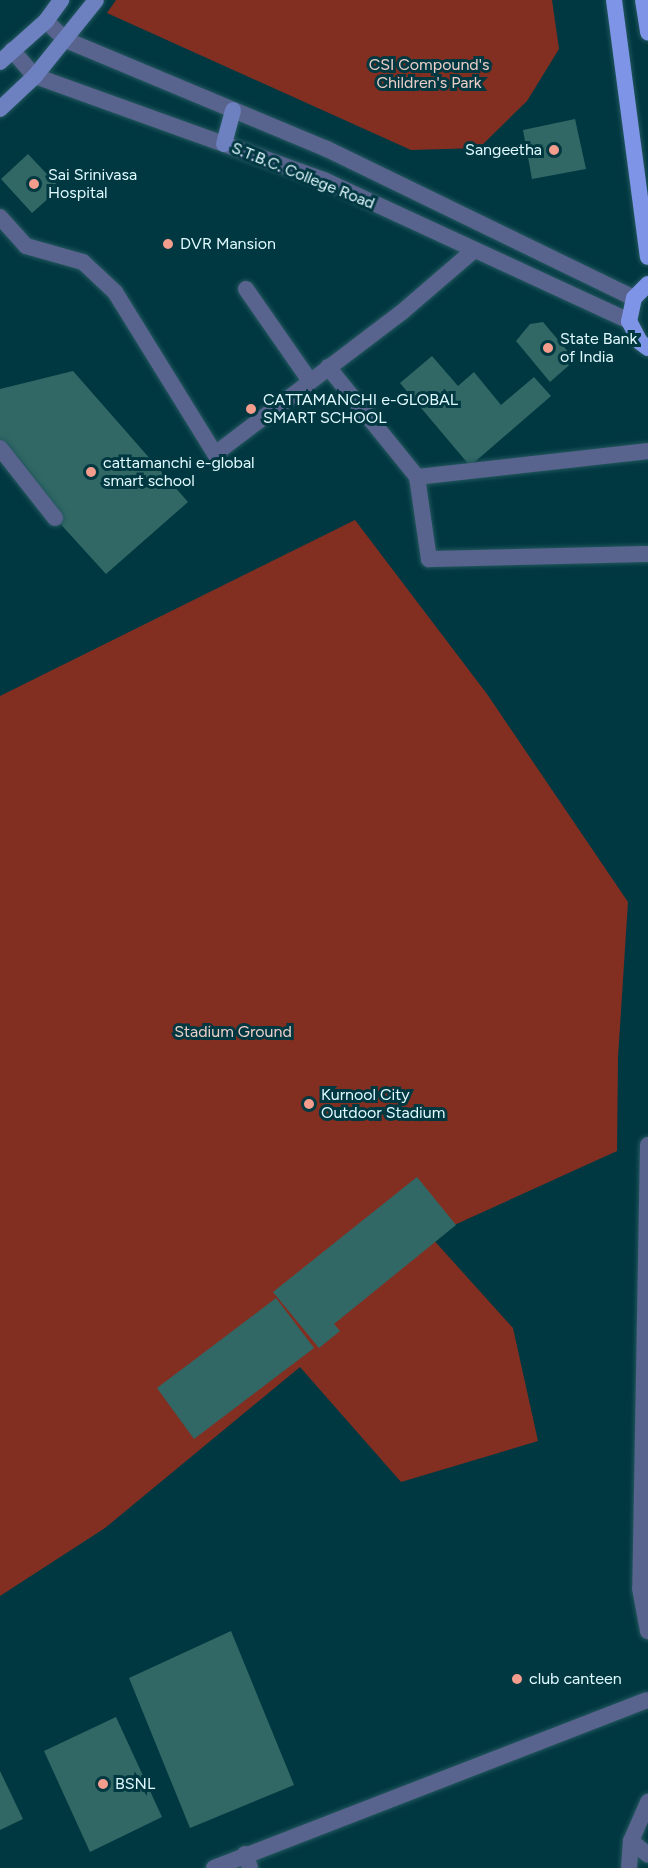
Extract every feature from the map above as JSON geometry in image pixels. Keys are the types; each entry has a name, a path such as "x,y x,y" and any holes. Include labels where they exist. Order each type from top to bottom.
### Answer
{"main road":[{"path":"6,56 45,21 61,0"},
{"path":"0,109 35,76 96,0"},
{"path":"614,0 648,257"},
{"path":"643,0 648,33"},
{"path":"224,144 233,110"},
{"path":"648,284 634,298 629,321 640,342 648,348"}],"street":[{"path":"45,21 66,40 327,149 634,298"},
{"name":"S.T.B.C. College Road","path":"6,56 35,76 324,180 629,321"},
{"path":"0,217 26,246 82,262 115,292 215,454 474,250"},
{"path":"246,289 310,381"},
{"path":"328,367 417,477 429,559 648,554"},
{"path":"0,448 56,518"},
{"path":"417,477 648,451"},
{"path":"648,1145 640,1588 648,1631"},
{"path":"214,1868 247,1861 648,1705"},
{"path":"629,1868 631,1841 648,1802"},
{"path":"631,1841 648,1855"}],"green space":[{"name":"CSI Compound's Children's Park","path":"116,0 552,0 559,49 527,101 479,148 411,150 107,13"},
{"name":"Kurnool City Outdoor Stadium","path":"355,520 487,694 628,902 618,1057 617,1151 430,1236 513,1328 538,1441 401,1482 300,1367 105,1528 0,1596 0,696"}],"building":[{"name":"Sangeetha","path":"575,119 586,169 532,179 523,130"},
{"path":"28,154 60,188 32,213 1,179"},
{"path":"543,322 575,360 550,382 516,341 530,324"},
{"path":"432,356 458,386 474,372 501,405 534,377 551,396 470,466 400,383"},
{"name":"cattamanchi e-global smart school","path":"73,371 188,502 106,574 55,518 0,441 0,389"},
{"path":"417,1177 456,1225 334,1324 340,1331 319,1348 273,1292"},
{"path":"276,1298 314,1348 194,1439 157,1388"},
{"path":"231,1631 294,1785 190,1828 129,1678"},
{"name":"BSNL","path":"116,1717 162,1817 90,1852 44,1751"},
{"path":"0,1771 23,1819 0,1830"}],"place":[{"name":"Sangeetha","path":"554,150"},
{"name":"Sai Srinivasa Hospital","path":"34,184"},
{"name":"DVR Mansion","path":"168,244"},
{"name":"State Bank of India","path":"548,348"},
{"name":"CATTAMANCHI e-GLOBAL SMART SCHOOL","path":"251,409"},
{"name":"cattamanchi e-global smart school","path":"91,472"},
{"name":"Kurnool City Outdoor Stadium","path":"309,1104"},
{"name":"club canteen","path":"517,1679"},
{"name":"BSNL","path":"103,1784"}],"park label":[{"name":"Stadium Ground","path":"233,1032"}]}
